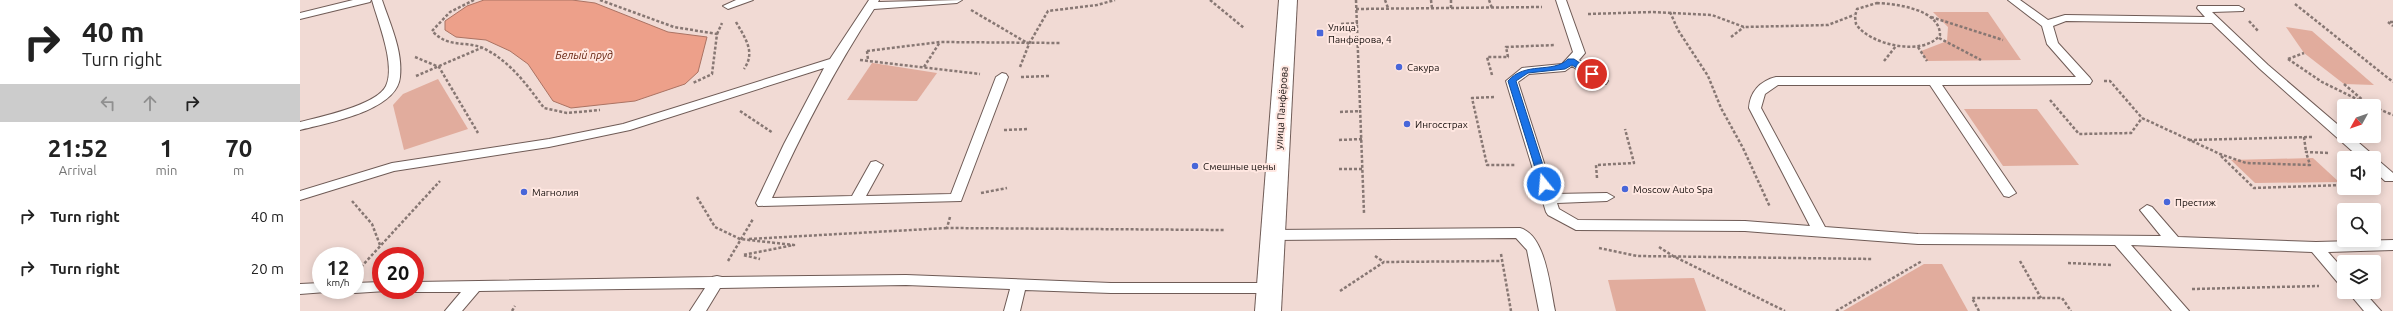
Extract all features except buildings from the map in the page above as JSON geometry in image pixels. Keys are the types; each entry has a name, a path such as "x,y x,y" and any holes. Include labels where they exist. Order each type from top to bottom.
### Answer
{"street":[{"name":"улица Панфёрова","path":"1268,311 1288,0"}],"lane":[{"path":"300,16 366,0"},
{"path":"300,126 360,108 382,97 392,87 394,65 377,0"},
{"path":"728,6 748,0"},
{"path":"957,0 872,3 834,61 790,144 763,203 956,198 1002,77"},
{"path":"1561,0 1579,53 1565,67 1526,71 1512,81 1553,212 1576,225 1745,226 1918,238 2174,242 2316,247 2393,246"},
{"path":"2013,0 2047,24 2053,44 2086,81"},
{"path":"2238,9 2202,8 2337,132"},
{"path":"2047,24 2064,18 2215,20"},
{"path":"1571,60 1602,81"},
{"path":"300,196 392,167 548,143 626,127 834,61"},
{"path":"1933,80 2010,193"},
{"path":"1820,231 1755,108 1755,99 1761,88 1776,81 2086,81"},
{"path":"2350,143 2359,151"},
{"path":"857,200 876,165"},
{"path":"2381,170 2390,178"},
{"path":"1549,199 1602,197"},
{"path":"2147,210 2174,242"},
{"path":"1272,235 1520,233 1534,249 1547,311"},
{"path":"2120,241 2181,311"},
{"path":"2316,247 2337,272"},
{"path":"424,287 717,281 906,280 1019,283 1111,288 1269,288"},
{"path":"698,311 717,281"},
{"path":"1012,311 1019,283"},
{"path":"453,311 475,286"},
{"path":"300,289 312,288"},
{"path":"2362,299 2373,311"}],"path":[{"path":"474,0 462,4 440,19 432,31 442,41 482,48 516,71 544,108 567,113 605,110"},
{"path":"600,0 674,27 717,34 712,74 690,85"},
{"path":"957,0 1029,44"},
{"path":"1029,44 1048,10 1097,5 1115,0"},
{"path":"1210,0 1244,28"},
{"path":"1356,0 1364,216"},
{"path":"1385,0 1388,8"},
{"path":"1432,0 1432,8"},
{"path":"1451,0 1451,8"},
{"path":"1489,0 1492,8"},
{"path":"1929,17 1937,24 1941,31 1939,38 1933,43 1918,47 1896,46 1875,39 1860,29 1854,22 1854,15 1857,9 1877,3 1904,6 1929,17 2003,40"},
{"path":"2295,4 2393,82"},
{"path":"728,6 751,51 750,62 718,97 790,144"},
{"path":"1356,9 1545,7"},
{"path":"2238,9 2260,33"},
{"path":"1566,14 1670,12 1712,15 1744,27 1828,25 1854,15"},
{"path":"1670,12 1678,30 1708,76 1721,108 1743,148 1768,205 1794,229"},
{"path":"2393,22 2388,22 2393,26"},
{"path":"1341,24 1358,23"},
{"path":"1731,37 1744,27"},
{"path":"1939,38 1987,63"},
{"path":"1508,57 1506,47 1556,45 1554,39"},
{"path":"924,67 940,42"},
{"path":"834,61 867,51 940,42 1029,44 1061,43"},
{"path":"1883,62 1896,46"},
{"path":"1918,47 1927,61"},
{"path":"392,87 482,48"},
{"path":"867,51 868,60"},
{"path":"2282,54 2322,82 2357,99"},
{"path":"834,61 868,60 1002,77"},
{"path":"439,67 489,152"},
{"path":"1016,77 1049,76"},
{"path":"2388,78 2393,86"},
{"path":"2035,81 2079,134 2131,133 2142,118"},
{"path":"2086,81 2110,81 2142,118 2220,154 2246,163 2310,165 2304,137"},
{"path":"2344,84 2362,99"},
{"path":"1498,97 1472,98 1487,165 1516,165"},
{"path":"2381,110 2393,115"},
{"path":"1340,112 1361,112"},
{"path":"1602,197 1596,165 1634,163 1625,129"},
{"path":"2188,140 2337,136"},
{"path":"1339,140 1362,139"},
{"path":"2306,152 2337,154"},
{"path":"2220,154 2254,188 2337,185"},
{"path":"1339,169 1362,169"},
{"path":"364,264 435,186"},
{"path":"697,197 715,227 740,239 794,245 743,255 762,260"},
{"path":"949,228 947,228 956,198"},
{"path":"740,239 763,203"},
{"path":"740,239 949,228 1224,230"},
{"path":"1497,233 1511,311"},
{"path":"1637,256 1879,259"},
{"path":"1673,256 1785,311"},
{"path":"1836,311 1925,259 1917,259"},
{"path":"2012,260 2028,261"},
{"path":"1340,291 1384,262 1502,261"},
{"path":"2020,261 2041,298"},
{"path":"2066,263 2141,266"},
{"path":"2185,289 2320,286"},
{"path":"1979,311 1972,298 2062,298 2071,311"}],"shaded area":[{"path":"1933,12 1988,12 2021,60 1927,61 1921,51 1947,41 1948,27"},
{"path":"2286,27 2312,31 2374,85 2344,84 2304,53"},
{"path":"872,63 937,73 917,101 847,100"},
{"path":"438,79 468,129 404,150 393,105 403,94"},
{"path":"1964,109 2037,109 2079,165 2003,166"},
{"path":"2313,158 2337,180 2337,182 2255,183 2231,160"},
{"path":"1924,264 1942,264 1968,311 1843,311"},
{"path":"1694,278 1706,311 1616,311 1608,280"}],"water":[{"name":"Белый пруд","path":"484,0 572,0 595,3 668,32 707,37 698,72 685,84 635,101 571,108 553,101 528,64 510,51 486,40 456,37 445,30 445,21 467,6"}],"place":[{"name":"Улица Панфёрова, 4","path":"1320,33"},
{"name":"Сакура","path":"1399,67"},
{"name":"Ингосстрах","path":"1407,124"},
{"name":"Смешные цены","path":"1195,166"},
{"name":"Moscow Auto Spa","path":"1625,189"},
{"name":"Магнолия","path":"524,192"},
{"name":"Престиж","path":"2167,202"}],"route":[{"path":"1544,184 1512,81 1526,71 1565,67 1571,60 1592,74"}]}
